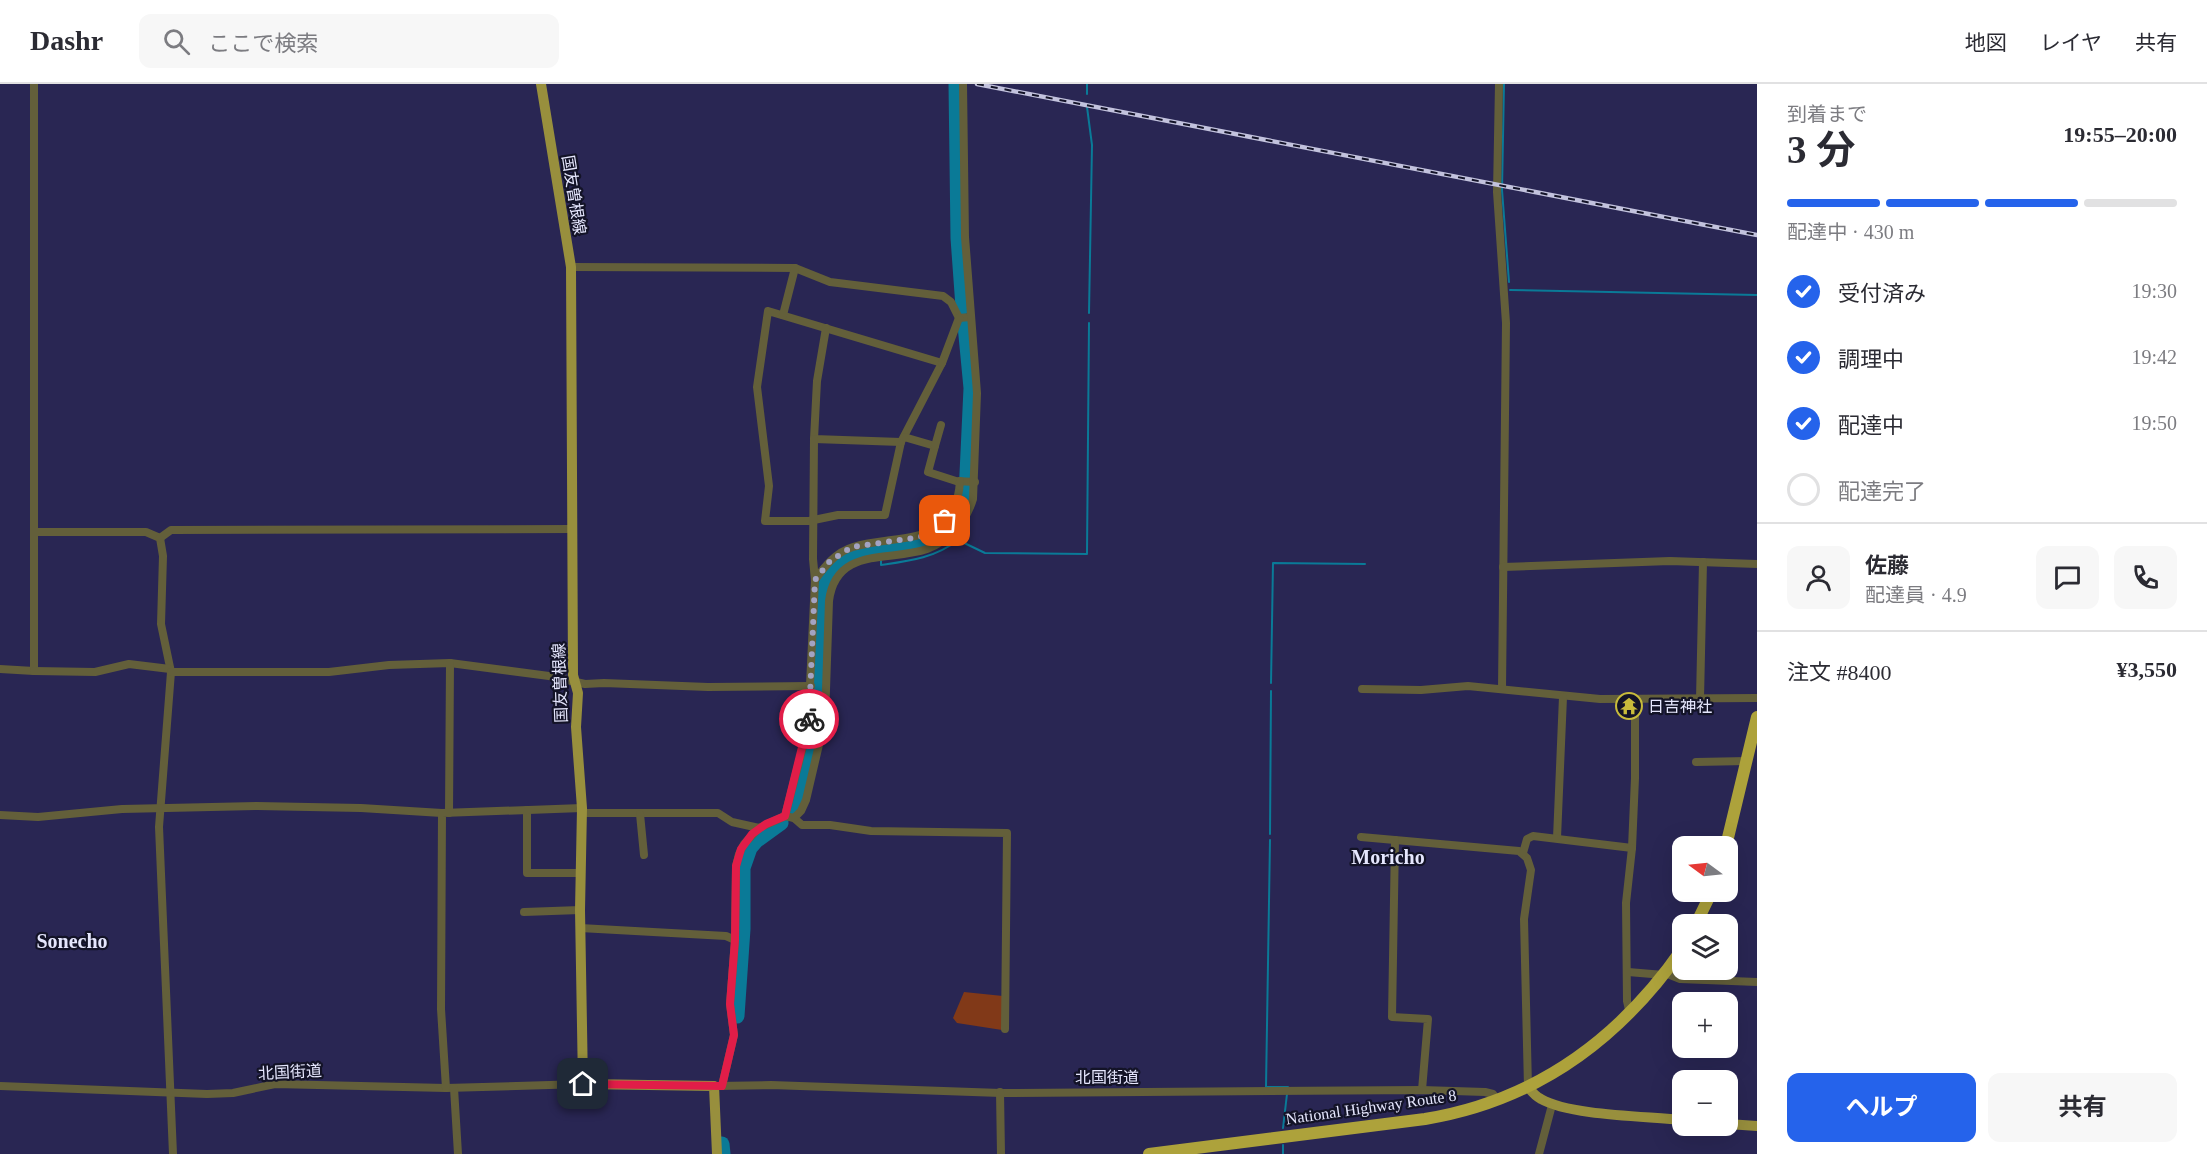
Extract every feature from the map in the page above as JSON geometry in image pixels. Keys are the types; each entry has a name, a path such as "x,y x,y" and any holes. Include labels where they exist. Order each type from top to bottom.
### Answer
{"highway":[{"path":"1728,836 1757,717"},
{"name":"National Highway Route 8","path":"1149,1154 1425,1119 1497,1101 1528,1087 1580,1056 1601,1040 1630,1014 1672,963"}],"main road":[{"name":"国友曽根線","path":"540,84 571,267 573,675 578,693 576,727 582,811 580,928 583,1084"},
{"path":"583,1084 718,1086 717,1154"},
{"path":"1528,1087 1534,1095 1552,1105 1574,1110 1672,1119"},
{"path":"1738,1125 1757,1126"}],"street":[{"path":"34,84 34,671"},
{"path":"718,1086 734,1035 730,1004 735,940 736,866 744,844 759,828 801,811 806,800 824,728 829,601 833,585 839,574 858,560 927,549 948,537 961,524 970,509 967,481 977,393 965,237 963,84"},
{"path":"1499,84 1497,192 1506,323 1502,689"},
{"path":"571,267 795,268 830,282 943,296 951,302 959,318 942,363 902,440 885,515 838,515 814,520 765,521 769,486 757,387 768,311 942,363"},
{"path":"783,315 795,268"},
{"path":"959,318 970,317"},
{"path":"790,817 808,727 815,580 814,439 817,381 826,328"},
{"path":"942,425 928,472 967,481"},
{"path":"814,439 902,440 935,446"},
{"path":"815,580 830,561 852,547 920,537 938,527 954,507 967,481"},
{"path":"160,538 171,530 572,529"},
{"path":"35,532 146,532 160,538"},
{"path":"160,538 163,556 161,624 171,671 159,809 173,1154"},
{"path":"1503,567 1670,561 1757,564"},
{"path":"1700,699 1702,562"},
{"path":"0,669 95,672 129,664 171,671 328,672 450,663 549,675 575,683 708,687 811,686"},
{"path":"450,663 441,1010 458,1154"},
{"path":"1362,689 1421,690 1468,686 1563,697 1635,700 1757,699"},
{"path":"1557,838 1563,697"},
{"path":"1630,1014 1627,1001 1626,903 1632,848 1635,700"},
{"path":"1696,762 1747,761"},
{"path":"0,815 38,817 122,809 278,806 446,813 527,810 640,814 718,813 732,822 759,828"},
{"path":"527,810 527,873 581,873"},
{"path":"640,814 644,855"},
{"path":"790,817 802,825 830,825 871,831 1007,833 1005,1029"},
{"path":"1361,837 1475,846 1523,853 1531,870 1524,919 1528,1087"},
{"path":"1523,853 1528,837 1557,838 1632,848"},
{"path":"1395,840 1392,1017 1428,1019 1422,1090"},
{"path":"524,912 580,910"},
{"path":"580,928 726,936 735,940"},
{"path":"1628,972 1664,974 1680,979 1757,982"},
{"name":"北国街道","path":"0,1086 169,1094 233,1093 275,1084 450,1088 583,1084"},
{"name":"北国街道","path":"718,1086 771,1085 1000,1092 1219,1093 1422,1090 1485,1092 1493,1094 1497,1101"},
{"path":"1000,1092 1001,1154"},
{"path":"1539,1154 1552,1105"}],"shaded area":[{"path":"964,992 1003,996 1002,1030 957,1023 953,1018"}],"waterway":[{"path":"956,84 958,238 963,307"},
{"path":"1087,84 1087,94"},
{"path":"1504,84 1502,190 1509,282"},
{"path":"1087,107 1092,145 1089,313"},
{"path":"1510,290 1757,295"},
{"path":"881,561 881,565 921,558 940,551 958,540 985,553 1087,554 1089,323"},
{"path":"794,809 816,727 823,593 834,570 850,557 870,551 914,544 935,536 953,521 966,495 971,388 965,325"},
{"path":"1271,683 1273,563 1365,564"},
{"path":"1270,834 1271,691"},
{"path":"737,1016 743,929 743,868 750,848 781,823"},
{"path":"1270,840 1266,1087 1288,1087"},
{"path":"1283,1128 1287,1094"},
{"path":"722,1144 723,1154"},
{"path":"1283,1145 1283,1154"}],"railway":[{"path":"977,84 1757,235"}],"way so far":[{"path":"809,719 815,580 830,561 852,547 920,537 945,521"}],"place":[{"name":"日吉神社","path":"1629,706"}],"district":[{"name":"Moricho","path":"1388,857"},
{"name":"Sonecho","path":"72,941"}],"route":[{"path":"583,1084 722,1086 734,1035 730,1004 735,940 736,866 741,849 752,834 766,824 785,816 809,719"}]}
